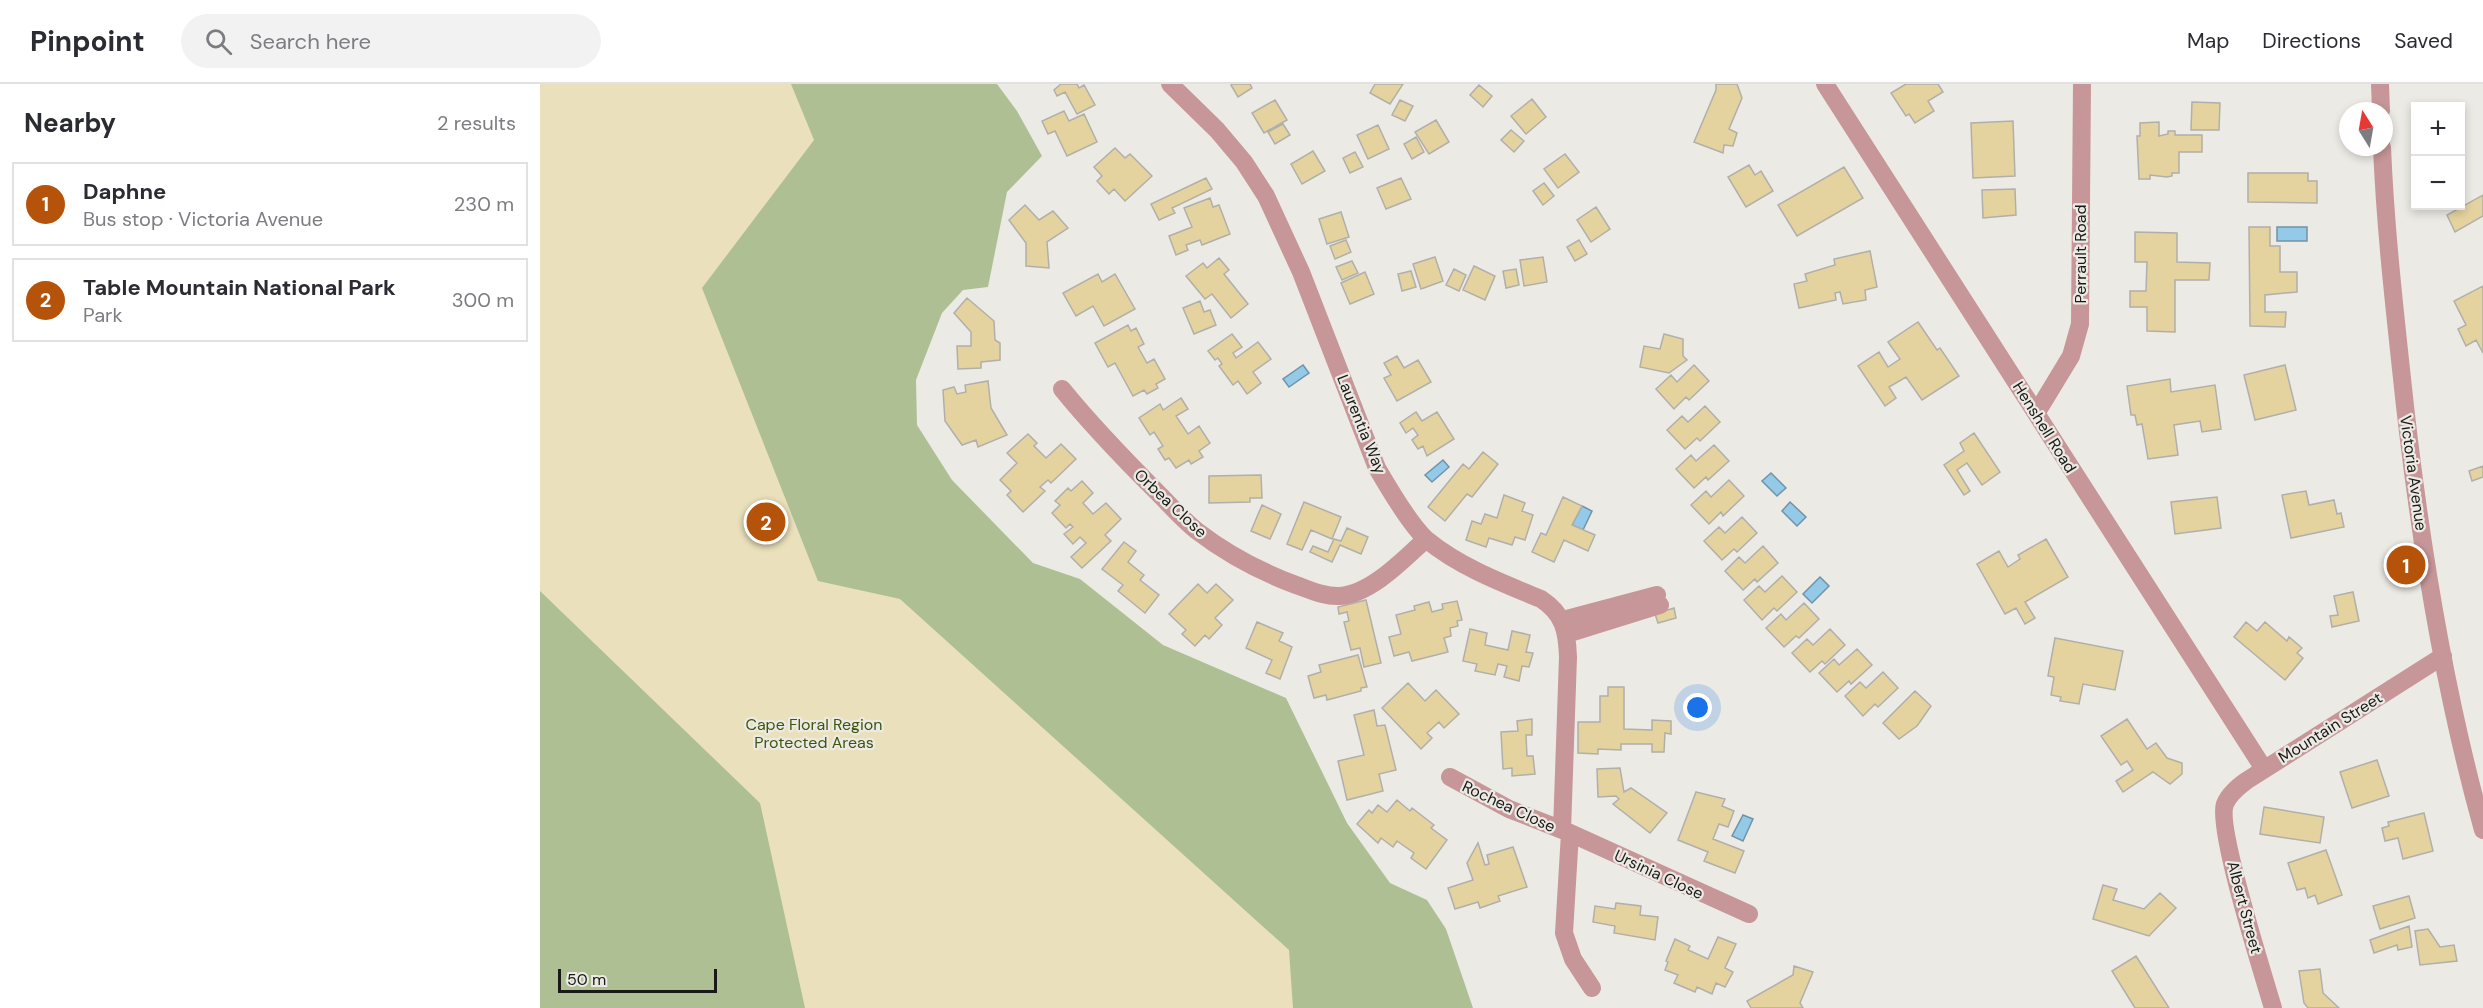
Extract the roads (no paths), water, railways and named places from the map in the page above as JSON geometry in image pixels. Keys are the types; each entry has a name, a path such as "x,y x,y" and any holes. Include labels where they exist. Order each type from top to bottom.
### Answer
{"street":[{"name":"Laurentia Way","path":"1170,84 1224,138 1244,162 1266,196 1301,272 1377,468 1389,489 1426,539 1471,568 1551,605 1565,627"},
{"name":"Henshell Road","path":"1825,84 2264,769"},
{"name":"Perrault Road","path":"2037,412 2071,356 2080,324 2082,84"},
{"path":"2380,84 2381,102"},
{"name":"Victoria Avenue","path":"2383,156 2393,294 2412,472 2443,656 2467,770 2482,825"},
{"name":"Orbea Close","path":"1062,390 1100,434 1196,530 1242,561 1276,578 1324,594 1339,596 1350,594 1365,588 1395,568 1426,539"},
{"path":"1592,988 1573,959 1564,933 1565,627 1658,600"},
{"name":"Mountain Street","path":"2224,806 2237,787 2443,656"},
{"name":"Rochea Close","path":"1450,777 1509,809 1566,832"},
{"name":"Albert Street","path":"2224,806 2224,826 2230,854 2273,1008"},
{"name":"Ursinia Close","path":"1566,832 1749,914"}],"water":[{"path":"2277,227 2307,227 2307,241 2277,241"},
{"path":"1303,365 1309,373 1289,387 1283,379"},
{"path":"1443,460 1449,467 1432,482 1425,475"},
{"path":"1771,473 1786,488 1777,496 1762,481"},
{"path":"1790,502 1806,517 1797,526 1782,511"},
{"path":"1582,506 1592,511 1583,530 1572,525"},
{"path":"1820,577 1829,586 1812,603 1803,594"},
{"path":"1743,815 1753,819 1743,841 1732,836"}],"place":[{"name":"Table Mountain National Park","path":"766,522"},
{"name":"Daphne","path":"2406,565"}],"park label":[{"name":"Cape Floral Region Protected Areas","path":"814,733"}]}
